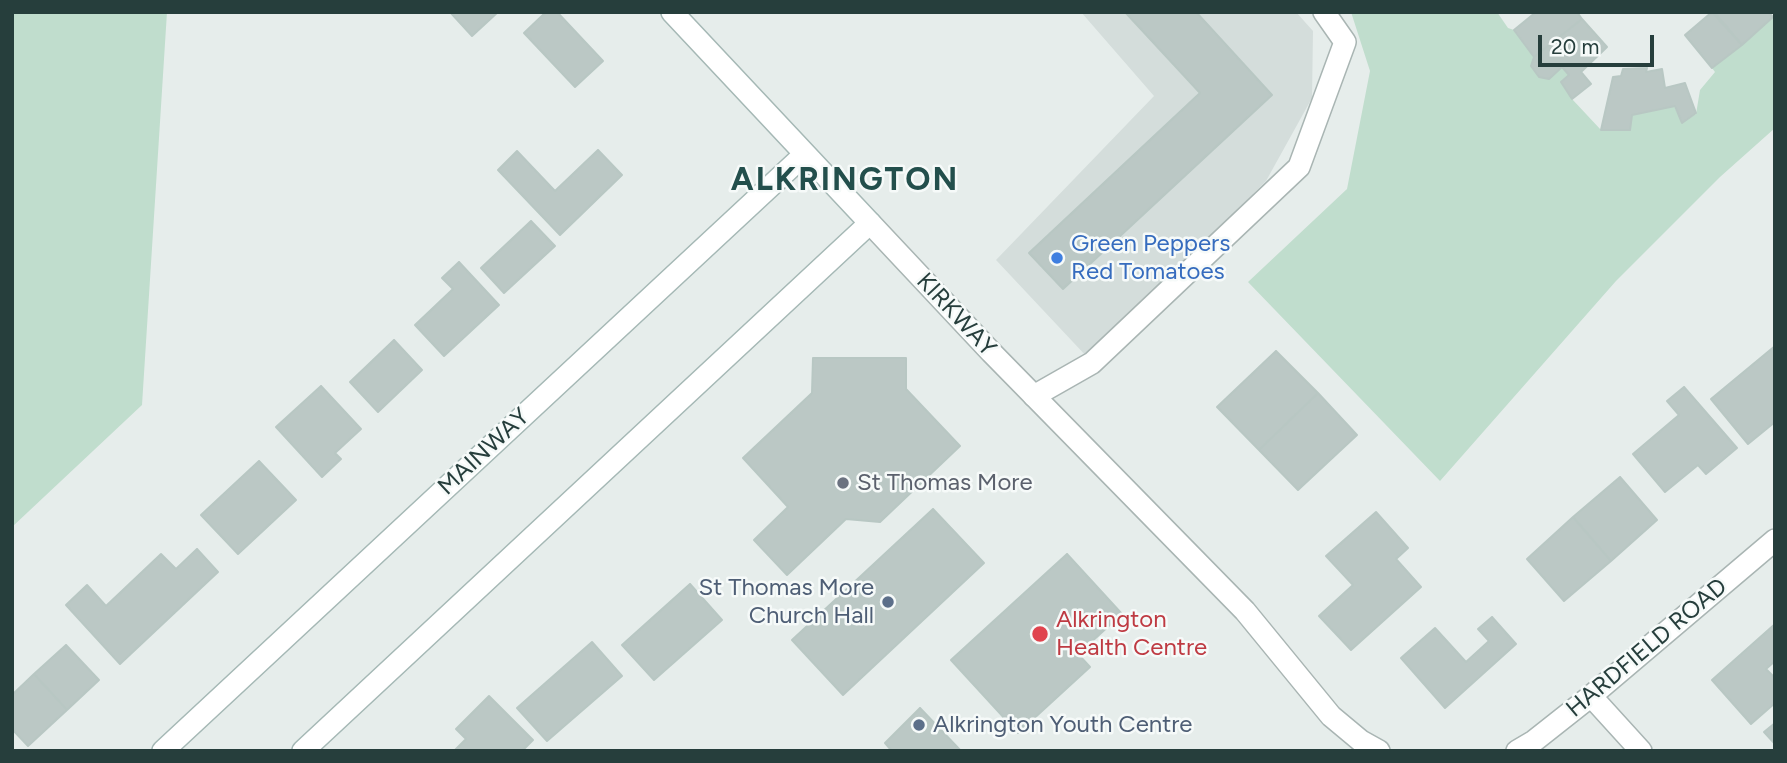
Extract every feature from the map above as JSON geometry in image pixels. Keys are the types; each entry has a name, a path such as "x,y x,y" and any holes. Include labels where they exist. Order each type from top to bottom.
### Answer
{"street":[{"name":"KIRKWAY","path":"672,12 1034,396 1245,611 1331,716 1361,741 1379,751"},
{"path":"1034,396 1092,363 1299,167 1345,42 1324,12"},
{"name":"MAINWAY","path":"163,751 806,154"},
{"path":"303,751 870,223"},
{"name":"HARDFIELD ROAD","path":"1517,751 1534,741 1591,696 1775,540"},
{"path":"1591,696 1641,751"}],"shaded area":[{"path":"1081,12 1296,12 1313,31 1312,98 1266,181 1088,358 996,260 1154,96"}],"green space":[{"path":"12,12 167,12 142,405 12,527"},
{"path":"1351,12 1497,12 1534,57 1531,66 1539,77 1549,79 1562,67 1569,75 1561,82 1572,99 1601,130 1629,130 1632,115 1674,106 1682,122 1696,114 1700,90 1715,72 1712,68 1775,16 1775,128 1720,177 1616,281 1440,481 1248,282 1347,189 1370,71"}],"building":[{"path":"450,12 498,12 472,36"},
{"path":"546,12 557,12 603,61 575,87 524,33"},
{"path":"1125,12 1196,12 1272,95 1063,289 1029,253 1200,93"},
{"path":"1536,12 1577,12 1582,19 1534,57 1514,30"},
{"path":"1712,12 1742,45 1712,68 1685,35"},
{"path":"1714,12 1768,12 1773,17 1742,45"},
{"path":"1582,19 1607,47 1581,72 1591,84 1572,99 1561,82 1569,75 1562,67 1549,79 1539,77 1531,66 1534,57"},
{"path":"1647,68 1646,72 1662,69 1665,88 1685,83 1696,113 1682,123 1675,106 1632,115 1630,130 1601,130 1613,77 1621,76 1623,69"},
{"path":"598,150 622,175 560,235 498,170 517,151 555,191"},
{"path":"531,221 555,246 504,293 481,268"},
{"path":"459,262 499,305 444,356 415,325 453,289 442,278"},
{"path":"394,340 422,370 378,412 350,382"},
{"path":"1775,346 1775,422 1748,444 1711,399"},
{"path":"1276,351 1318,393 1259,450 1217,407"},
{"name":"St Thomas More","path":"813,358 906,358 906,389 960,446 880,522 846,519 787,575 754,540 788,507 743,458 812,393"},
{"path":"321,386 361,429 335,453 341,459 322,477 276,427"},
{"path":"1684,387 1737,448 1706,474 1698,465 1665,492 1633,454 1679,415 1667,401"},
{"path":"1318,393 1357,435 1298,490 1259,450"},
{"path":"259,461 296,500 238,554 201,515"},
{"path":"1620,477 1657,520 1611,561 1573,517"},
{"name":"St Thomas More Church Hall","path":"933,509 984,563 843,695 792,640"},
{"path":"1376,512 1408,548 1396,559 1421,587 1351,650 1319,616 1353,585 1326,556"},
{"path":"1573,517 1611,561 1564,601 1527,559"},
{"path":"197,549 218,572 120,664 66,605 87,585 106,606 161,554 176,569"},
{"name":"Alkrington Health Centre","path":"1067,554 1122,614 1078,654 1090,667 1018,733 951,660"},
{"path":"690,584 722,620 654,680 622,645"},
{"path":"1492,617 1516,644 1445,708 1401,658 1435,628 1466,662 1489,641 1478,629"},
{"path":"1775,624 1775,661 1766,669 1775,678 1775,703 1751,724 1712,680"},
{"path":"592,642 622,676 547,741 517,708"},
{"path":"66,645 99,680 67,710 34,674"},
{"path":"34,674 67,710 28,746 12,729 12,695"},
{"path":"489,696 533,740 522,751 454,751 466,739 456,729"},
{"name":"Alkrington Youth Centre","path":"920,708 961,751 892,751 885,743"},
{"path":"1775,723 1775,744 1764,732"}],"place":[{"name":"Green Peppers Red Tomatoes","path":"1057,258"},
{"name":"St Thomas More","path":"843,483"},
{"name":"St Thomas More Church Hall","path":"888,602"},
{"name":"Alkrington Health Centre","path":"1040,634"},
{"name":"Alkrington Youth Centre","path":"919,725"}],"district":[{"name":"ALKRINGTON","path":"845,181"}]}
